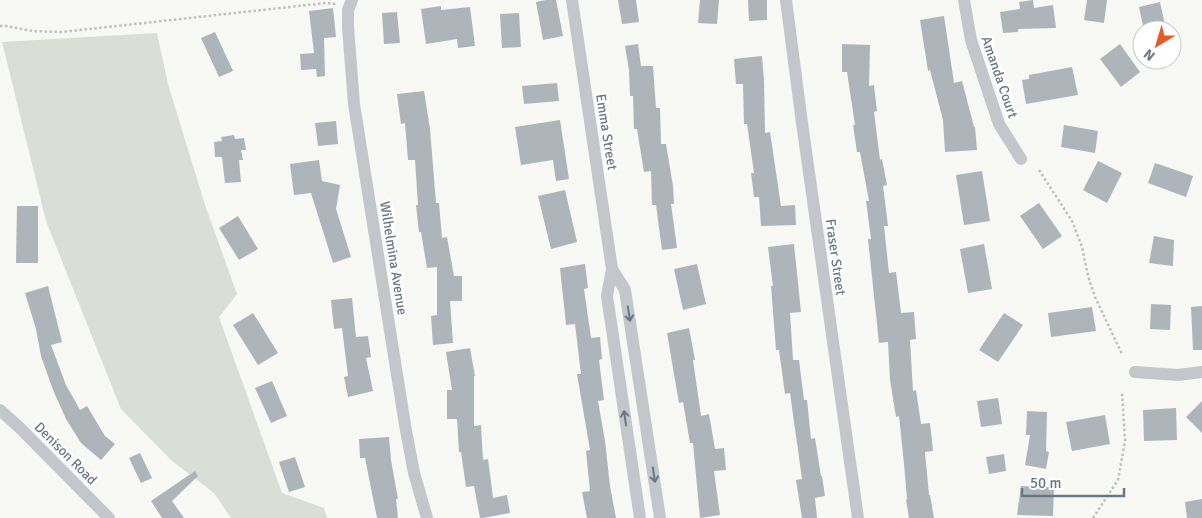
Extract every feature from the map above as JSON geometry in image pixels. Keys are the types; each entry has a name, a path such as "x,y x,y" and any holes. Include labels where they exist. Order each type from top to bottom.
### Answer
{"street":[{"name":"Emma Street","path":"572,0 612,269 608,296 640,518"},
{"name":"Fraser Street","path":"786,0 858,518"},
{"name":"Amanda Court","path":"964,0 971,40 999,124 1021,159"},
{"name":"Wilhelmina Avenue","path":"350,3 348,19 349,46 354,104 405,425 414,473 426,518"},
{"name":"Emma Street","path":"612,269 625,290 660,518"},
{"path":"1135,372 1178,375 1202,372"},
{"name":"Denison Road","path":"0,410 109,518"}],"path":[{"path":"0,26 33,31 62,32 326,3 350,3"},
{"path":"1039,170 1072,221 1082,247 1095,297 1122,354"},
{"path":"1093,518 1118,480 1125,441 1122,392"}],"shaded area":[{"path":"157,33 168,84 205,205 237,294 219,317 282,493 324,508 327,518 231,518 214,493 171,460 121,409 46,221 2,42"}],"building":[{"path":"556,0 563,36 543,40 536,2"},
{"path":"618,0 636,0 639,22 622,24"},
{"path":"700,0 719,0 717,24 698,23"},
{"path":"748,0 767,0 767,20 749,21"},
{"path":"1033,0 1034,8 1053,5 1056,28 1018,29 1018,32 1003,33 1000,12 1020,9 1019,2"},
{"path":"1087,0 1107,0 1104,23 1084,20"},
{"path":"1160,2 1164,20 1142,20 1139,7"},
{"path":"441,6 441,10 470,7 475,46 458,48 457,39 426,44 421,9"},
{"path":"333,8 336,37 324,38 325,76 317,77 316,69 301,70 300,54 314,53 309,11"},
{"path":"397,12 400,43 384,44 382,13"},
{"path":"519,13 521,47 502,48 500,14"},
{"path":"944,16 954,83 962,81 975,127 977,150 945,152 943,120 930,70 928,71 920,20"},
{"path":"215,32 233,71 219,77 201,38"},
{"path":"638,44 641,66 653,66 656,108 660,108 661,144 666,144 673,186 674,204 671,204 677,248 662,250 656,205 652,205 651,171 644,172 637,129 634,129 633,96 630,96 629,70 625,46"},
{"path":"842,44 870,45 869,86 874,85 877,111 874,112 880,160 882,159 887,185 883,186 888,226 884,226 889,273 896,272 901,313 914,312 916,339 910,340 913,391 916,390 921,424 930,423 933,451 925,452 929,495 934,518 909,518 899,416 896,417 890,380 888,342 879,343 868,239 871,239 866,201 869,201 860,152 857,152 847,72 842,72"},
{"path":"1120,44 1132,61 1132,70 1139,70 1140,72 1121,87 1100,59"},
{"path":"762,56 765,133 770,132 781,206 795,205 796,225 761,226 759,197 754,197 751,173 754,173 747,124 744,124 743,84 736,84 734,59"},
{"path":"1072,67 1078,95 1026,104 1022,80 1029,79 1029,75"},
{"path":"557,83 559,101 524,104 522,86"},
{"path":"424,91 430,129 436,203 439,203 442,238 447,237 454,276 462,276 462,301 450,301 453,343 433,345 431,316 437,315 437,267 427,268 421,232 419,232 416,205 418,205 415,160 408,160 405,123 401,124 397,94"},
{"path":"560,120 569,179 556,181 553,160 521,165 515,127"},
{"path":"336,121 338,144 318,146 315,123"},
{"path":"1064,125 1098,131 1095,153 1061,147"},
{"path":"234,135 235,139 244,138 246,150 241,150 243,160 239,160 241,182 225,183 222,157 215,157 214,142 222,141 221,137"},
{"path":"319,160 322,181 340,185 336,209 351,257 333,263 311,193 294,195 290,164"},
{"path":"1098,161 1122,173 1107,203 1083,190"},
{"path":"1155,163 1193,176 1186,197 1148,183"},
{"path":"982,171 990,221 964,225 956,175"},
{"path":"565,190 577,242 551,249 538,196"},
{"path":"1039,203 1062,236 1043,249 1020,216"},
{"path":"17,206 38,206 38,263 16,263"},
{"path":"238,216 258,249 239,260 219,228"},
{"path":"1154,236 1174,240 1173,266 1149,263"},
{"path":"794,244 801,312 790,313 793,360 799,360 804,400 807,400 811,439 815,438 822,476 825,496 815,498 817,518 802,518 796,480 802,479 790,393 785,394 779,350 776,350 771,286 773,286 768,247"},
{"path":"984,244 992,289 968,293 960,249"},
{"path":"585,264 588,288 584,289 591,338 600,337 602,359 599,360 604,400 598,401 616,518 587,518 582,492 590,491 586,451 590,450 577,374 581,374 575,324 566,325 560,268"},
{"path":"697,264 706,304 683,310 674,269"},
{"path":"48,286 62,342 51,345 66,385 80,410 87,406 105,436 115,444 101,460 81,443 66,419 41,356 36,329 25,293"},
{"path":"352,298 356,337 368,336 371,357 366,358 373,391 348,397 344,377 348,376 342,328 334,329 331,300"},
{"path":"1151,304 1171,305 1170,330 1150,329"},
{"path":"1202,306 1202,350 1193,350 1191,307"},
{"path":"1092,307 1096,331 1051,337 1048,313"},
{"path":"253,313 278,353 258,365 233,325"},
{"path":"1004,313 1023,325 998,362 979,350"},
{"path":"689,328 695,360 693,360 701,416 709,414 715,449 724,448 726,470 714,471 720,515 700,518 693,443 690,443 683,402 679,403 667,333"},
{"path":"470,348 475,376 474,426 481,425 483,460 488,459 493,498 507,495 510,513 483,518 480,518 474,486 466,487 461,452 459,452 457,419 447,419 447,390 452,390 446,352"},
{"path":"272,381 287,416 271,423 255,388"},
{"path":"998,398 1002,424 981,427 977,401"},
{"path":"1202,401 1202,433 1186,417"},
{"path":"1176,408 1177,440 1144,441 1143,410"},
{"path":"1027,411 1047,412 1046,451 1049,452 1046,469 1025,465 1030,435 1026,435"},
{"path":"1105,415 1110,444 1072,451 1066,422"},
{"path":"389,437 398,499 396,499 398,518 377,518 365,458 360,458 359,439"},
{"path":"140,453 152,478 141,483 129,458"},
{"path":"1004,454 1006,471 989,474 986,457"},
{"path":"295,457 305,487 289,492 279,462"},
{"path":"195,471 198,476 172,501 184,518 162,518 151,501"},
{"path":"1021,486 1054,487 1053,516 1017,515"},
{"path":"1202,499 1202,518 1187,518 1185,502"}]}
